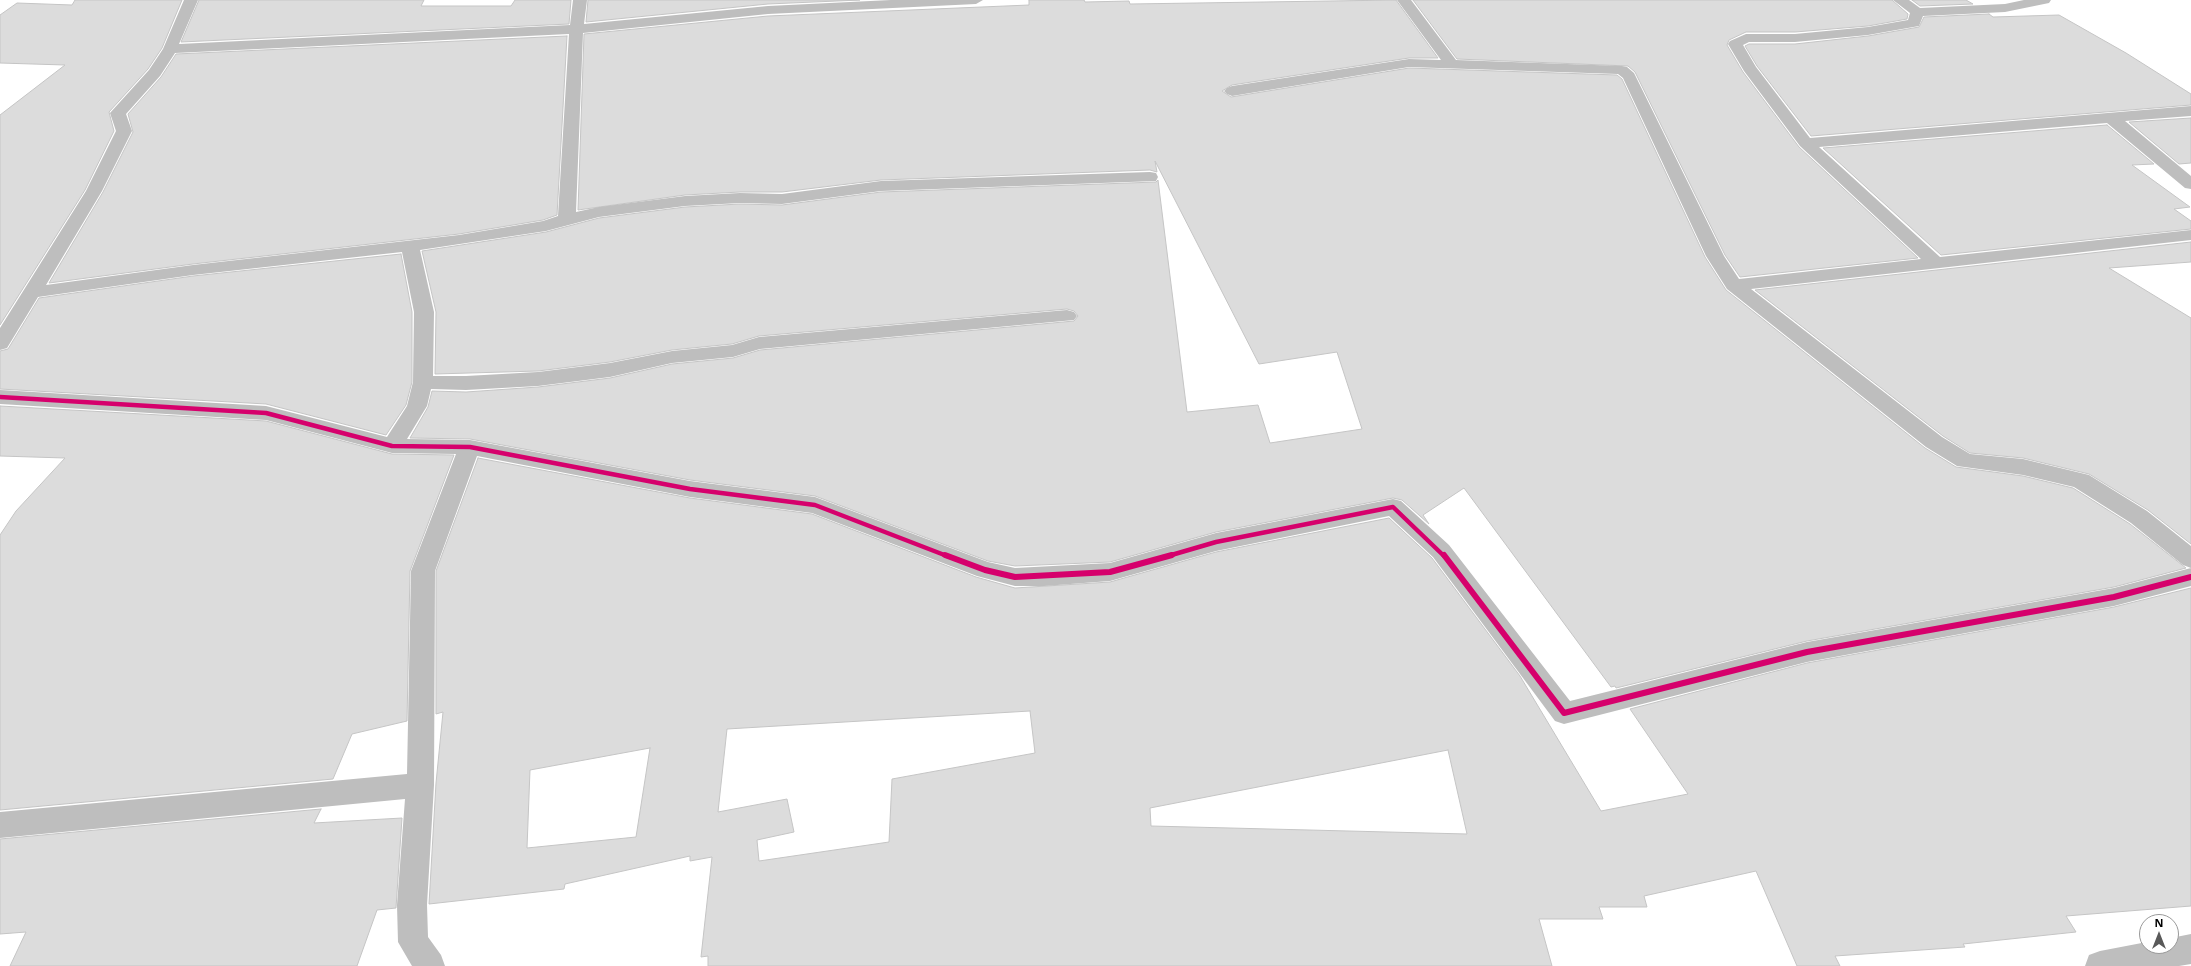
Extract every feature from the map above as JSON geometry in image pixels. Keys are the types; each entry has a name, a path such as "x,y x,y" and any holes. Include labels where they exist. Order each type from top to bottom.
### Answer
{"street":[{"path":"0,344 94,191 124,131 118,113 155,73 170,49 191,0"},
{"path":"567,219 576,29 580,0"},
{"path":"170,49 576,29 768,10 976,0"},
{"path":"1404,0 1451,64"},
{"path":"1900,0 1917,12 2005,8 2044,0"},
{"path":"1917,12 1914,23 1868,31 1795,38 1746,38 1735,44 1753,74 1806,143 1936,263"},
{"path":"1232,91 1409,64 1622,70 1628,76 1715,256 1734,285 1934,442 1965,461 2023,466 2081,481 2139,517 2191,559"},
{"path":"1806,143 2191,111"},
{"path":"2110,117 2191,184"},
{"path":"33,292 193,270 459,240 546,226 567,219 599,212 685,202 740,198 782,199 881,186 1150,177"},
{"path":"1734,285 2191,235"},
{"path":"392,446 417,406 423,382 424,312 410,245"},
{"path":"423,382 466,383 538,379 610,370 672,357 733,351 759,343 1067,316"},
{"path":"0,397 266,413 392,446 470,447 690,489 815,505 985,570 1015,576 1044,577 1110,572 1216,542 1393,507 1441,551 1564,713 1807,652 2114,597 2191,577"},
{"path":"430,966 413,942 412,905 420,785 423,571 470,447"},
{"path":"0,824 420,785"},
{"path":"2100,966 2191,949"}],"building":[{"path":"75,0 182,0 162,48 148,69 109,112 114,131 85,190 0,325 0,115 65,65 0,63 0,15 17,3 72,5"},
{"path":"199,0 424,0 421,6 511,6 515,0 571,0 569,24 181,42"},
{"path":"588,0 860,0 768,4 586,22"},
{"path":"1029,0 1084,0 1085,2 1129,1 1130,4 1396,0 1438,58 1409,58 1232,85 1222,91 1231,97 1409,68 1617,75 1622,79 1705,257 1726,290 1925,448 1956,467 2023,476 2073,488 2130,524 2186,568 2114,587 1807,641 1616,688 1615,686 1611,687 1464,488 1423,515 1429,524 1402,500 1393,498 1216,532 1110,562 1015,566 988,561 815,496 690,480 470,439 410,438 428,407 432,391 466,392 538,387 610,378 672,364 733,358 760,350 1074,321 1078,316 1074,311 1067,309 759,336 732,344 672,350 610,362 538,371 435,374 436,312 422,251 546,232 599,218 685,207 740,204 782,205 881,192 1156,182 1158,180 1187,412 1258,405 1270,443 1362,429 1337,352 1259,364 1155,161 1157,172 1150,170 881,180 782,192 740,192 685,195 578,210 584,34 768,16 1029,5"},
{"path":"1413,0 1892,0 1908,14 1907,19 1868,26 1795,32 1746,32 1729,40 1727,45 1743,72 1799,147 1918,258 1740,277 1725,255 1635,72 1628,66 1457,59"},
{"path":"1912,0 1966,0 1973,4 1920,6"},
{"path":"1989,14 1993,17 2059,15 2126,53 2191,94 2191,105 1811,136 1757,66 1745,46 1749,44 1795,44 1868,36 1919,27 1924,17"},
{"path":"567,36 557,215 543,220 459,234 193,264 49,283 103,192 133,132 128,114 161,77 176,54"},
{"path":"2191,118 2191,163 2179,164 2129,122"},
{"path":"2107,125 2154,164 2132,165 2190,207 2174,209 2191,221 2191,229 1941,255 1823,148"},
{"path":"2191,242 2191,262 2109,268 2191,318 2191,544 2148,510 2089,474 2023,458 1970,453 1943,436 1755,290"},
{"path":"401,254 412,312 412,382 406,405 386,435 266,404 0,389 0,351 8,349 39,298 193,276"},
{"path":"0,406 266,421 392,454 454,455 410,571 407,721 352,734 333,779 0,810 0,535 16,511 65,458 0,456"},
{"path":"478,458 690,498 812,514 976,577 1015,588 1110,582 1216,552 1389,518 1432,558 1520,676 1601,811 1688,794 1630,709 1807,663 2114,607 2191,588 2191,906 2066,916 2076,932 1963,944 1965,947 1835,956 1840,966 1797,966 1756,871 1644,896 1647,907 1599,907 1603,919 1539,919 1552,966 708,966 708,956 701,957 712,857 690,861 690,856 565,884 564,889 429,904 436,783 443,712 436,714 436,571","holes":["1030,711 1035,753 892,779 889,842 759,861 757,840 794,832 787,799 718,812 727,729","650,748 636,837 527,848 530,770","1448,750 1467,834 1151,826 1150,808"]},
{"path":"321,809 314,823 402,818 396,908 377,910 357,966 10,966 26,932 0,934 0,839"}],"cycle path":[{"path":"0,397 266,413 392,446 470,447 690,489 815,505 985,570 1015,577 1044,577 1110,572 1216,542 1393,507 1441,551 1564,713 1807,652 2114,597 2191,577"}]}
